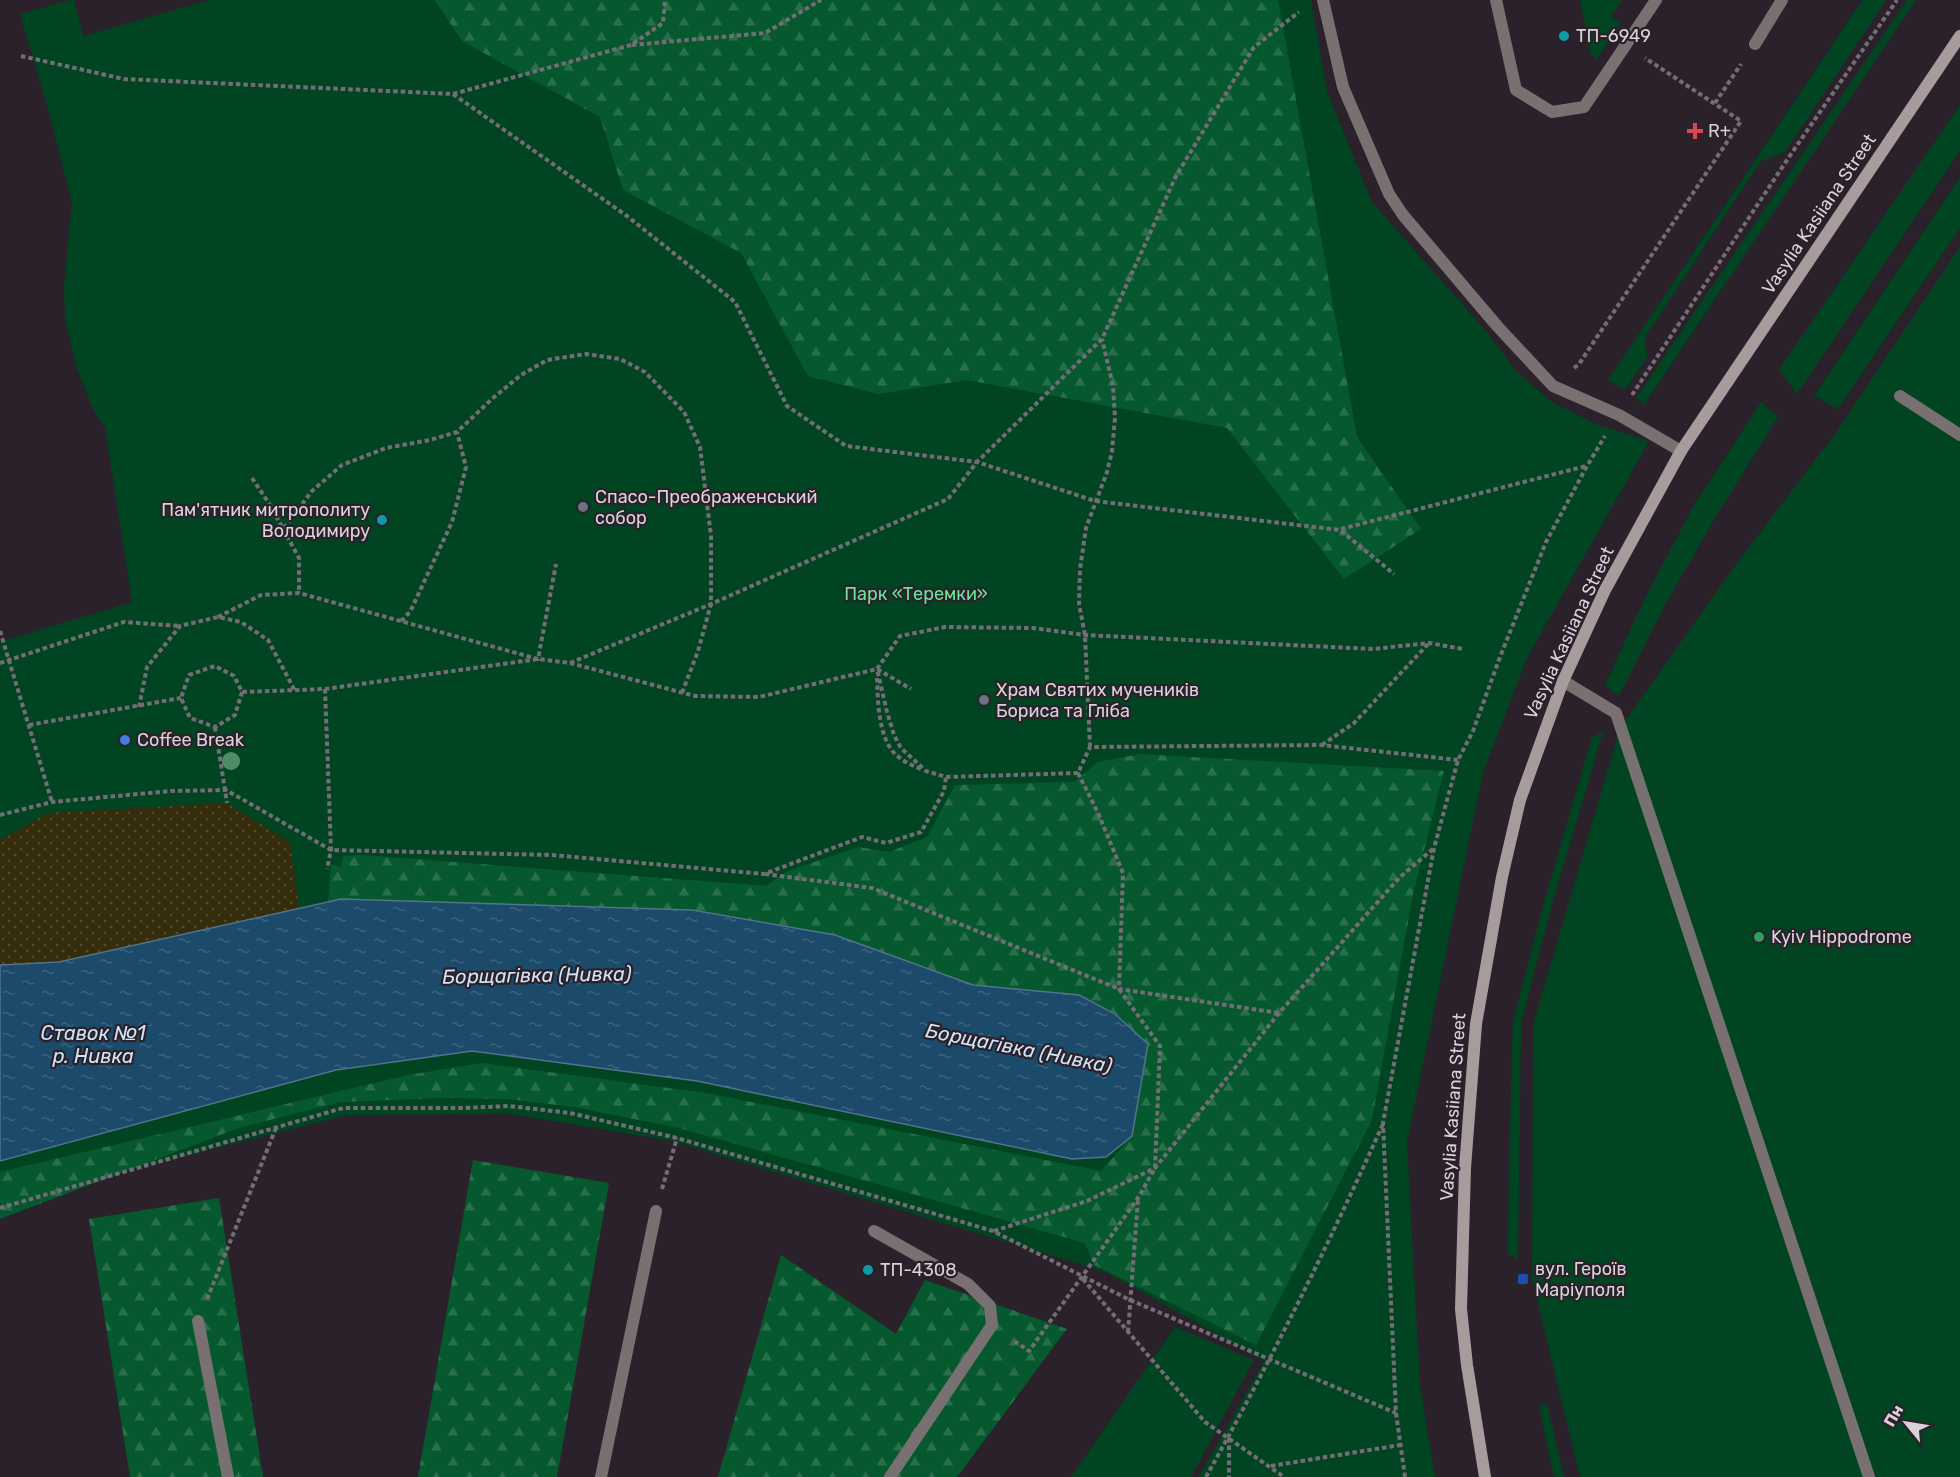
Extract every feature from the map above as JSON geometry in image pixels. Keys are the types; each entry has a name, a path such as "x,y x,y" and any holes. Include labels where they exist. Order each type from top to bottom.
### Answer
{"street":[{"name":"Vasylia Kasiiana Street","path":"1485,1477 1467,1365 1461,1309 1465,1168 1476,1024 1502,876 1520,800 1546,722 1563,681 1605,590 1680,451 1960,36"}],"lane":[{"path":"1323,0 1343,87 1389,194 1403,215 1498,327 1553,386 1619,414 1680,451"},
{"path":"1496,0 1516,90 1552,112 1584,107 1656,0"},
{"path":"1755,44 1782,0"},
{"path":"1900,396 1960,435"},
{"path":"1563,681 1616,713 1869,1477"},
{"path":"601,1477 656,1211"},
{"path":"874,1231 968,1284 990,1306 992,1325 890,1477"},
{"path":"198,1321 228,1477"}],"path":[{"path":"631,45 663,23 665,0"},
{"path":"21,56 124,79 453,94 631,45 765,33 821,0"},
{"path":"1405,1477 1396,1413 1383,1123 1434,848 1458,760 1473,731 1546,542 1587,466 1789,157 1897,0"},
{"path":"570,663 711,604 948,499 977,462 1102,339 1176,176 1254,47 1305,7"},
{"path":"1715,104 1755,44"},
{"path":"1579,364 1741,121 1626,45"},
{"path":"453,94 627,216 735,302 787,406 846,446 977,462 1095,501 1340,530 1587,466"},
{"path":"1078,773 1090,747 1085,635 1079,604 1080,569 1086,528 1107,472 1112,451 1114,418 1113,386 1102,339"},
{"path":"284,528 312,491 342,465 386,448 430,440 457,432 521,375 547,360 585,354 620,358 645,372 684,412 700,447 711,536 711,604 698,651 682,693"},
{"path":"401,621 410,612 452,522 466,468 457,432"},
{"path":"252,478 284,528 299,558 299,593"},
{"path":"1340,530 1394,574"},
{"path":"538,659 556,564"},
{"path":"0,663 124,622 180,626 218,617 261,595 299,593 538,659 570,663 695,696 759,697 877,669 911,690"},
{"path":"218,617 241,622 268,640 294,691"},
{"path":"139,707 147,667 180,626"},
{"path":"1078,773 946,777 926,771 899,758 885,739 877,669 900,636 945,627 1033,628 1085,635 1374,649 1429,643 1463,649"},
{"path":"0,631 52,802"},
{"path":"1321,745 1354,723 1429,643"},
{"path":"242,693 325,689 538,659"},
{"path":"215,666 234,676 242,693 235,715 215,727 190,718 181,698 189,675 215,666"},
{"path":"877,669 894,735 901,748 926,771"},
{"path":"325,689 331,850 327,869"},
{"path":"29,725 181,698"},
{"path":"215,727 227,803"},
{"path":"1090,747 1321,745 1458,760"},
{"path":"1078,773 1098,813 1123,873 1119,989 1160,1046 1155,1168"},
{"path":"764,874 862,837 886,843 921,832 944,791 946,777"},
{"path":"0,815 52,802 171,791 226,790 331,850 552,855 764,874 872,888 1119,989 1279,1013"},
{"path":"992,1325 1029,1351 1138,1198 1155,1168 1279,1013 1399,878 1434,848"},
{"path":"0,1208 343,1108 509,1106 570,1113 677,1138 993,1231 1130,1300 1396,1413"},
{"path":"1206,1477 1269,1360 1344,1209 1383,1123"},
{"path":"198,1321 276,1127"},
{"path":"656,1211 677,1138"},
{"path":"993,1231 1087,1201 1155,1168"},
{"path":"1128,1333 1138,1198"},
{"path":"1081,1276 1205,1422 1284,1477"},
{"path":"1228,1437 1229,1477"},
{"path":"1270,1467 1400,1445"}],"green space":[{"name":"Парк «Теремки»","path":"74,0 83,36 209,0 1311,0 1327,91 1372,202 1485,330 1517,372 1551,401 1595,424 1649,441 1527,658 1483,773 1407,1142 1420,1385 1435,1477 1199,1477 1264,1361 1106,1272 672,1141 511,1114 347,1115 0,1203 0,642 132,602 105,427 93,409 76,366 65,318 64,287 72,202 20,14"},
{"path":"435,0 1278,0 1357,437 1421,529 1344,579 1227,428 967,380 878,394 808,376 741,253 623,190 600,117 462,41"},
{"path":"1580,0 1622,0 1611,16 1621,23 1597,59 1591,54"},
{"path":"1862,0 1886,0 1785,152 1761,161 1645,337 1647,357 1625,390 1608,380"},
{"path":"1907,0 1916,0 1644,405 1636,398"},
{"path":"1960,105 1960,151 1797,394 1779,370"},
{"path":"1960,177 1960,228 1838,409 1814,396"},
{"name":"Kyiv Hippodrome","path":"1960,247 1960,1477 1580,1477 1532,1279 1533,1025 1620,728 1737,563 1835,434"},
{"path":"1761,402 1778,417 1715,518 1665,605 1619,696 1605,685 1646,596 1693,507"},
{"path":"1603,732 1552,905 1521,1022 1518,1259 1508,1254 1513,1021 1543,906 1592,737"},
{"path":"1140,754 1444,771 1413,894 1372,1120 1256,1345 1094,1265 1085,1243 679,1128 574,1107 507,1099 442,1098 340,1102 236,1129 0,1219 0,1172 408,1075 482,1063 706,1093 1101,1171 1132,1136 1079,995 973,985 835,935 692,910 341,899 328,902 331,864 341,867 343,856 363,855 766,886 788,871 858,847 889,852 927,837 955,785 1074,782 1098,762"},
{"path":"473,1160 609,1183 557,1477 418,1477"},
{"path":"219,1198 263,1477 130,1477 89,1219"},
{"path":"781,1255 896,1334 925,1280 1067,1329 957,1477 718,1477"},
{"path":"1175,1327 1254,1360 1191,1477 1071,1477"},
{"path":"1547,1403 1564,1477 1554,1477 1539,1407"}],"sand":[{"path":"227,803 290,842 299,908 59,962 0,965 0,840 48,813"}],"water":[{"name":"Ставок №1 р. Нивка","path":"341,899 692,910 835,935 973,985 1079,995 1115,1014 1148,1044 1132,1136 1106,1157 1072,1159 697,1081 472,1051 336,1070 0,1161 0,965 59,962"}],"place":[{"name":"ТП-6949","path":"1564,36"},
{"name":"R+","path":"1695,131"},
{"name":"Спасо-Преображенський собор","path":"583,507"},
{"name":"Пам'ятник митрополиту Володимиру","path":"382,520"},
{"name":"Храм Святих мучеників Бориса та Гліба","path":"984,700"},
{"name":"Coffee Break","path":"125,740"},
{"name":"Kyiv Hippodrome","path":"1759,937"},
{"name":"ТП-4308","path":"868,1270"},
{"name":"вул. Героїв Маріуполя","path":"1523,1279"}],"water label":[{"name":"Борщагівка (Нивка)","path":"537,975"},
{"name":"Борщагівка (Нивка)","path":"1019,1048"}]}
